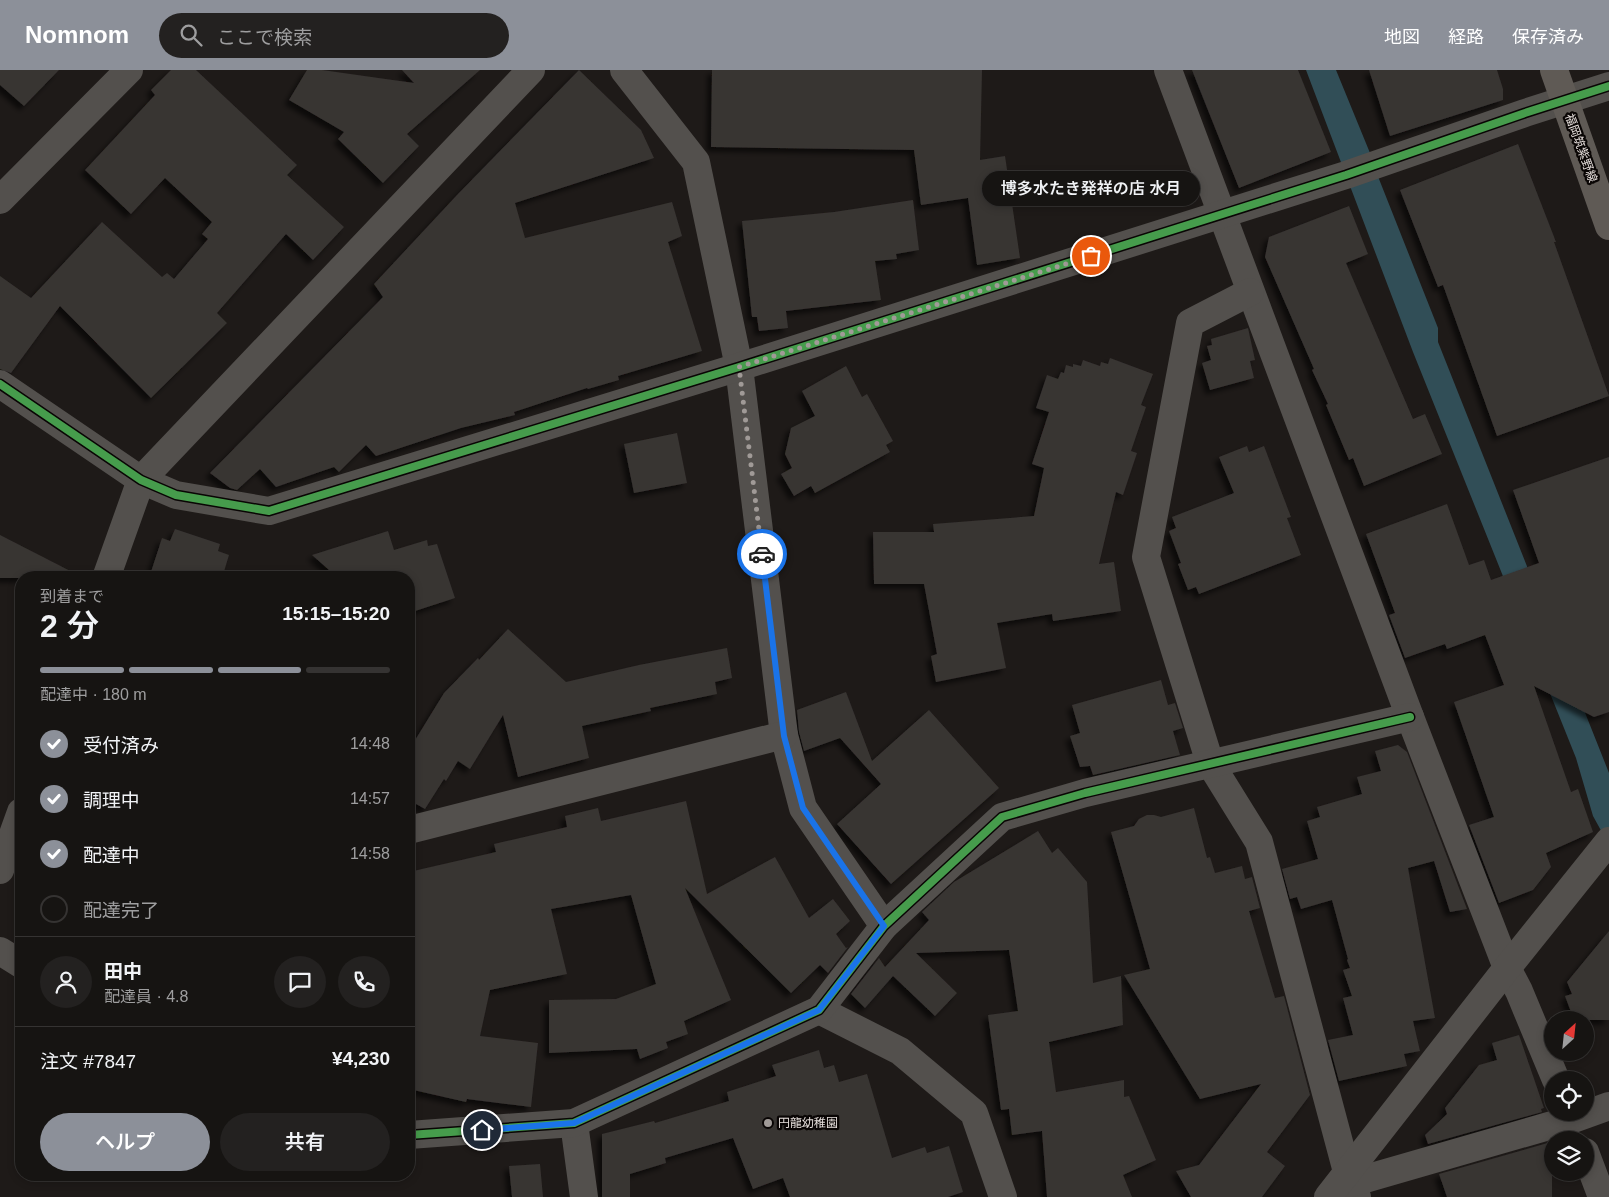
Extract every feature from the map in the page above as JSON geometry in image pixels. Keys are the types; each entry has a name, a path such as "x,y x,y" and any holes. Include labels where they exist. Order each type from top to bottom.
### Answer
{"main road":[{"name":"福岡筑紫野線","path":"1554,70 1609,226"}],"street":[{"path":"0,200 129,70"},
{"path":"109,571 142,480 531,70"},
{"path":"624,70 696,162 739,367 784,736 803,808 884,926"},
{"path":"1168,70 1410,717 1507,968 1519,991 1552,1071"},
{"path":"0,384 142,480 176,495 269,511 739,367 1221,215 1374,166 1609,86"},
{"path":"1250,292 1190,323 1146,557 1210,763 1259,842 1352,1184"},
{"path":"415,1135 574,1123 819,1010 884,926 1002,817 1085,793 1410,717"},
{"path":"415,828 784,736"},
{"path":"0,870 15,829"},
{"path":"1352,1184 1507,968 1608,842"},
{"path":"0,951 15,960"},
{"path":"819,1010 900,1051 974,1113 1003,1197"},
{"path":"1328,1197 1352,1184 1575,1124 1609,1106"},
{"path":"574,1123 584,1197"},
{"path":"1594,1176 1602,1197"}],"water":[{"path":"1306,70 1336,70 1370,153 1438,328 1438,342 1609,773 1609,845 1593,816 1576,758 1413,352"}],"building":[{"path":"0,70 59,70 24,106 0,85"},
{"path":"171,70 196,70 297,165 287,175 344,227 313,260 286,234 217,313 227,323 151,398 60,306 11,373 0,369 0,276 31,298 102,222 162,277 167,273 174,279 208,239 202,234 212,222 165,178 131,214 85,170 155,95 151,90"},
{"path":"307,70 322,70 414,83 402,70 480,70 407,134 419,146 383,183 338,139 344,132 289,100"},
{"path":"579,70 641,130 654,158 515,203 525,238 672,202 682,236 668,242 702,351 618,376 619,380 587,388 514,412 515,415 461,428 376,456 366,445 339,472 334,467 276,487 260,469 237,490 230,488 210,473 383,297 374,284 457,195"},
{"path":"712,70 982,70 980,160 1005,156 1020,258 977,265 968,198 921,205 914,150 711,147"},
{"path":"1192,70 1298,70 1331,152 1239,188"},
{"path":"1369,70 1497,70 1503,89 1503,100 1390,136"},
{"path":"1518,144 1556,242 1554,242 1609,396 1497,436 1443,285 1438,287 1400,190"},
{"path":"913,200 919,250 896,254 897,259 875,261 881,300 786,311 788,328 759,331 757,317 752,317 742,221 834,212"},
{"path":"1349,206 1368,254 1346,263 1413,419 1425,414 1442,454 1364,486 1353,458 1349,460 1326,405 1328,404 1312,370 1314,369 1265,257 1269,237"},
{"path":"1248,328 1255,360 1250,361 1254,378 1210,390 1202,363 1211,360 1207,346 1212,345 1211,339"},
{"path":"1110,358 1153,374 1141,405 1146,407 1131,451 1137,453 1123,495 1116,492 1099,564 1114,562 1121,611 1053,621 1052,614 997,623 1006,668 936,682 931,656 937,654 924,584 874,584 873,532 934,532 933,524 1034,516 1044,468 1032,464 1049,412 1036,408 1047,375 1058,379 1061,372 1064,373 1066,365 1073,367 1073,364 1081,366 1083,360 1100,366 1101,362 1108,364"},
{"path":"846,366 862,397 867,394 893,441 886,445 890,452 815,493 811,486 794,496 781,474 792,468 785,454 791,428 815,416 802,391"},
{"path":"677,433 687,483 634,493 624,444"},
{"path":"1247,446 1249,452 1264,446 1291,517 1287,518 1301,555 1199,594 1196,587 1188,590 1178,564 1181,563 1169,531 1176,528 1172,517 1234,493 1219,457"},
{"path":"1609,457 1609,712 1594,717 1534,686 1571,792 1578,789 1593,832 1546,853 1551,867 1533,890 1499,903 1469,825 1494,817 1454,702 1504,685 1485,635 1447,649 1445,644 1405,658 1389,615 1395,613 1366,534 1447,504 1469,565 1484,560 1491,580 1539,563 1513,490"},
{"path":"175,529 220,544 218,551 229,555 224,571 151,571 162,538 170,541"},
{"path":"388,531 394,550 427,540 428,546 437,544 455,598 415,611 415,571 325,571 329,570 312,555"},
{"path":"0,535 70,571 15,571 15,578 0,578"},
{"path":"508,629 566,682 639,665 727,648 732,678 715,682 717,694 650,708 651,711 582,726 589,758 518,777 503,715 470,769 458,761 425,809 415,803 415,740 444,693 478,658 479,660"},
{"path":"1161,680 1168,705 1175,703 1183,728 1173,731 1180,755 1093,775 1090,766 1080,767 1070,736 1080,733 1072,705"},
{"path":"846,692 872,761 929,710 999,788 891,884 837,824 881,784 840,738 804,751 799,732 797,710"},
{"path":"1398,745 1407,752 1467,909 1450,912 1434,861 1408,868 1435,1018 1413,1021 1420,1051 1404,1054 1407,1066 1339,1081 1328,1040 1353,1035 1343,998 1352,996 1343,970 1350,968 1348,959 1332,900 1301,909 1297,897 1290,899 1282,869 1318,859 1307,821 1320,817 1317,807 1362,794 1357,777 1381,771 1375,751"},
{"path":"686,801 707,894 775,857 809,918 833,899 850,921 836,934 846,948 848,947 828,973 820,965 791,993 685,888 731,1000 684,1021 688,1034 666,1042 668,1048 640,1059 637,1049 549,1053 549,1000 616,999 656,984 631,895 551,909 567,974 490,990 480,1036 538,1043 531,1107 467,1099 466,1102 415,1090 415,871 496,852 494,844 567,827 565,816 598,808 601,821"},
{"path":"1194,808 1207,858 1210,857 1215,873 1242,866 1245,879 1252,877 1260,908 1249,911 1275,998 1284,996 1310,1095 1267,1152 1285,1166 1262,1197 1191,1197 1176,1171 1199,1165 1261,1084 1200,1099 1124,975 1150,969 1111,832 1134,826 1139,819 1147,815 1161,817"},
{"path":"1038,831 1052,853 1058,848 1087,882 1093,983 1121,976 1123,1025 1049,1042 1056,1092 1124,1080 1124,1097 1129,1096 1156,1160 1123,1175 1132,1197 1047,1197 1042,1131 1012,1135 1009,1109 1001,1110 988,1015 1018,1011 1009,950 916,953 957,993 935,1016 893,976 865,1008 851,994 879,958 885,967 929,920 922,912 954,882"},
{"path":"1609,931 1609,1020 1594,1020 1594,1011 1571,1011 1565,996 1572,994 1567,982"},
{"path":"1519,1035 1544,1108 1541,1109 1542,1112 1428,1144 1425,1135 1447,1114 1445,1108 1479,1065 1497,1060 1492,1043"},
{"path":"819,1050 824,1068 834,1065 839,1082 867,1074 892,1158 925,1147 927,1153 949,1146 963,1192 948,1197 790,1197 783,1178 753,1189 733,1138 665,1158 666,1163 630,1174 630,1197 602,1197 602,1134 654,1121 655,1123 729,1101 727,1092 776,1076 772,1065"},
{"path":"1544,1144 1544,1181 1552,1181 1552,1197 1447,1197 1439,1174"},
{"path":"540,1164 543,1197 512,1197 509,1166"}],"cycle path":[{"path":"0,384 141,480 176,495 269,511 739,367 1346,175 1609,86"},
{"path":"415,1135 574,1123 819,1010 884,926 1002,817 1085,793 1410,717"}],"way so far":[{"path":"762,554 739,367 1091,256"}],"place":[{"name":"博多水たき発祥の店 水月","path":"1091,256"},
{"name":"円龍幼稚園","path":"768,1123"}],"route":[{"path":"482,1130 574,1123 819,1010 884,926 803,808 784,736 762,554"}]}
